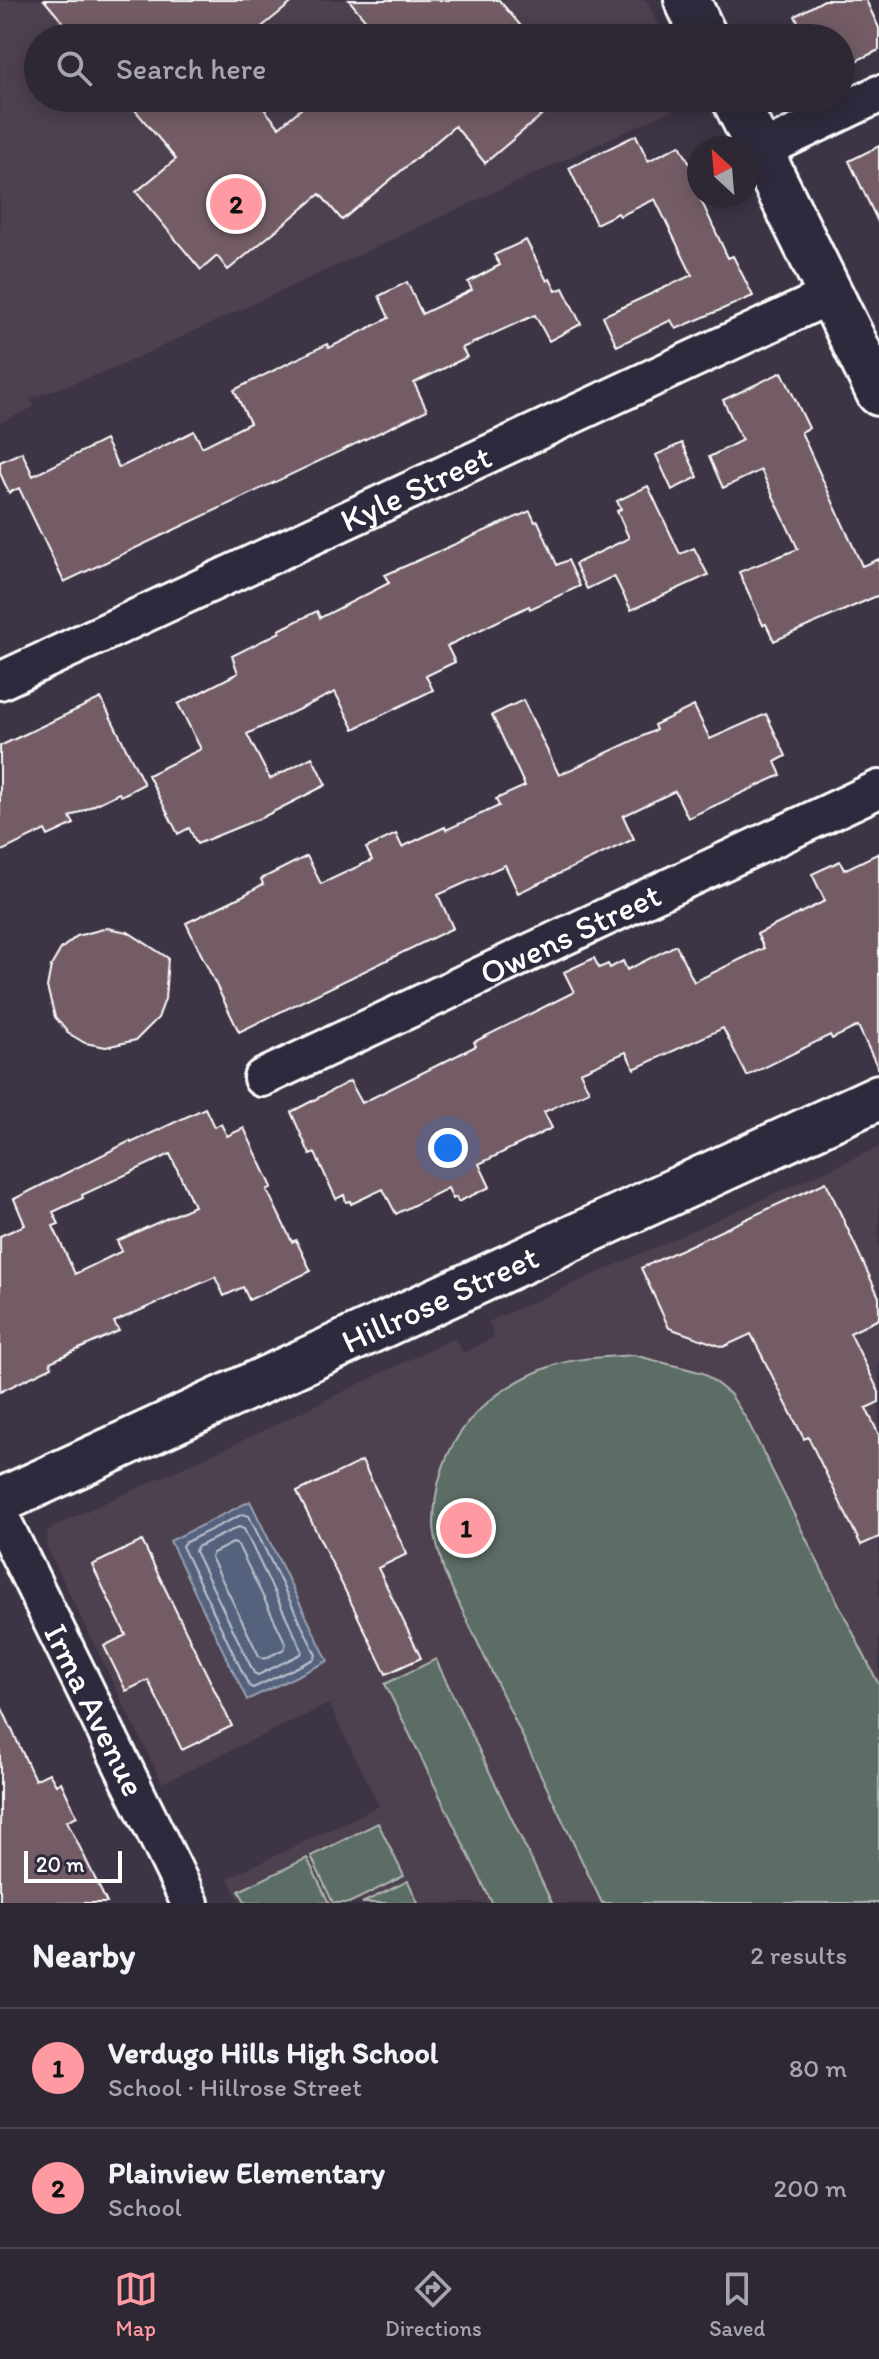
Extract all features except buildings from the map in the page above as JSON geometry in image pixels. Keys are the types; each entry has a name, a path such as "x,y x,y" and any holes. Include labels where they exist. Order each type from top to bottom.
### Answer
{"street":[{"path":"687,0 698,24"},
{"path":"855,105 879,94"},
{"path":"741,112 879,393"},
{"path":"760,151 841,112"},
{"name":"Kyle Street","path":"0,681 831,295"},
{"name":"Owens Street","path":"262,1078 879,789"},
{"name":"Hillrose Street","path":"0,1501 879,1097"},
{"name":"Irma Avenue","path":"0,1516 190,1903"}],"shaded area":[{"path":"0,0 646,0 658,24 24,24 24,112 668,112 115,368 30,399 34,407 0,423"},
{"path":"879,1147 879,1903 240,1903 228,1878 379,1806 329,1704 162,1783 46,1546 48,1531 454,1338 464,1353 494,1337 488,1322"}],"green space":[{"path":"634,1355 703,1373 730,1394 747,1420 879,1685 879,1903 602,1903 444,1572 434,1530 436,1496 442,1470 465,1426 501,1392 549,1367 580,1359"},
{"path":"436,1659 552,1903 492,1903 385,1684"},
{"path":"378,1823 404,1876 349,1903 333,1903 311,1856"},
{"path":"307,1858 329,1903 246,1903 239,1891"},
{"path":"408,1881 418,1903 362,1903"}],"water":[{"path":"250,1501 328,1661 247,1700 170,1541"}],"place":[{"name":"Plainview Elementary","path":"236,204"},
{"name":"Verdugo Hills High School","path":"466,1528"}]}
